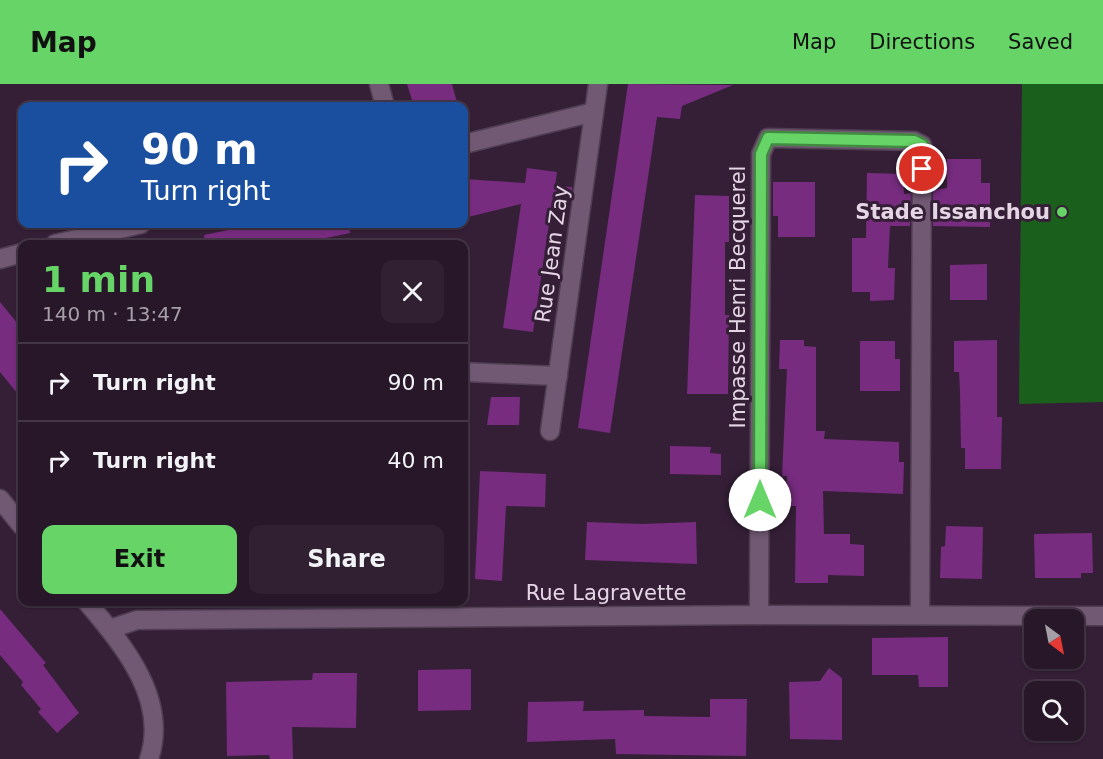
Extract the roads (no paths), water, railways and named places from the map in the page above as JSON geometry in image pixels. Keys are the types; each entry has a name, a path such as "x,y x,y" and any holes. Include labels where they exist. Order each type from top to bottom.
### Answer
{"street":[{"path":"379,84 384,102"},
{"name":"Rue Jean Zay","path":"550,431 598,84"},
{"path":"468,143 594,112"},
{"name":"Impasse Henri Becquerel","path":"759,615 761,154 768,138 914,141 922,145 920,615"},
{"path":"73,240 124,228"},
{"path":"468,372 558,376"},
{"path":"0,499 18,521"},
{"path":"90,606 110,629 145,682 154,743 149,759"},
{"name":"Rue Lagravette","path":"110,629 137,620 759,615 1103,616"}],"place":[{"name":"Stade Issanchou","path":"1062,212"}]}
